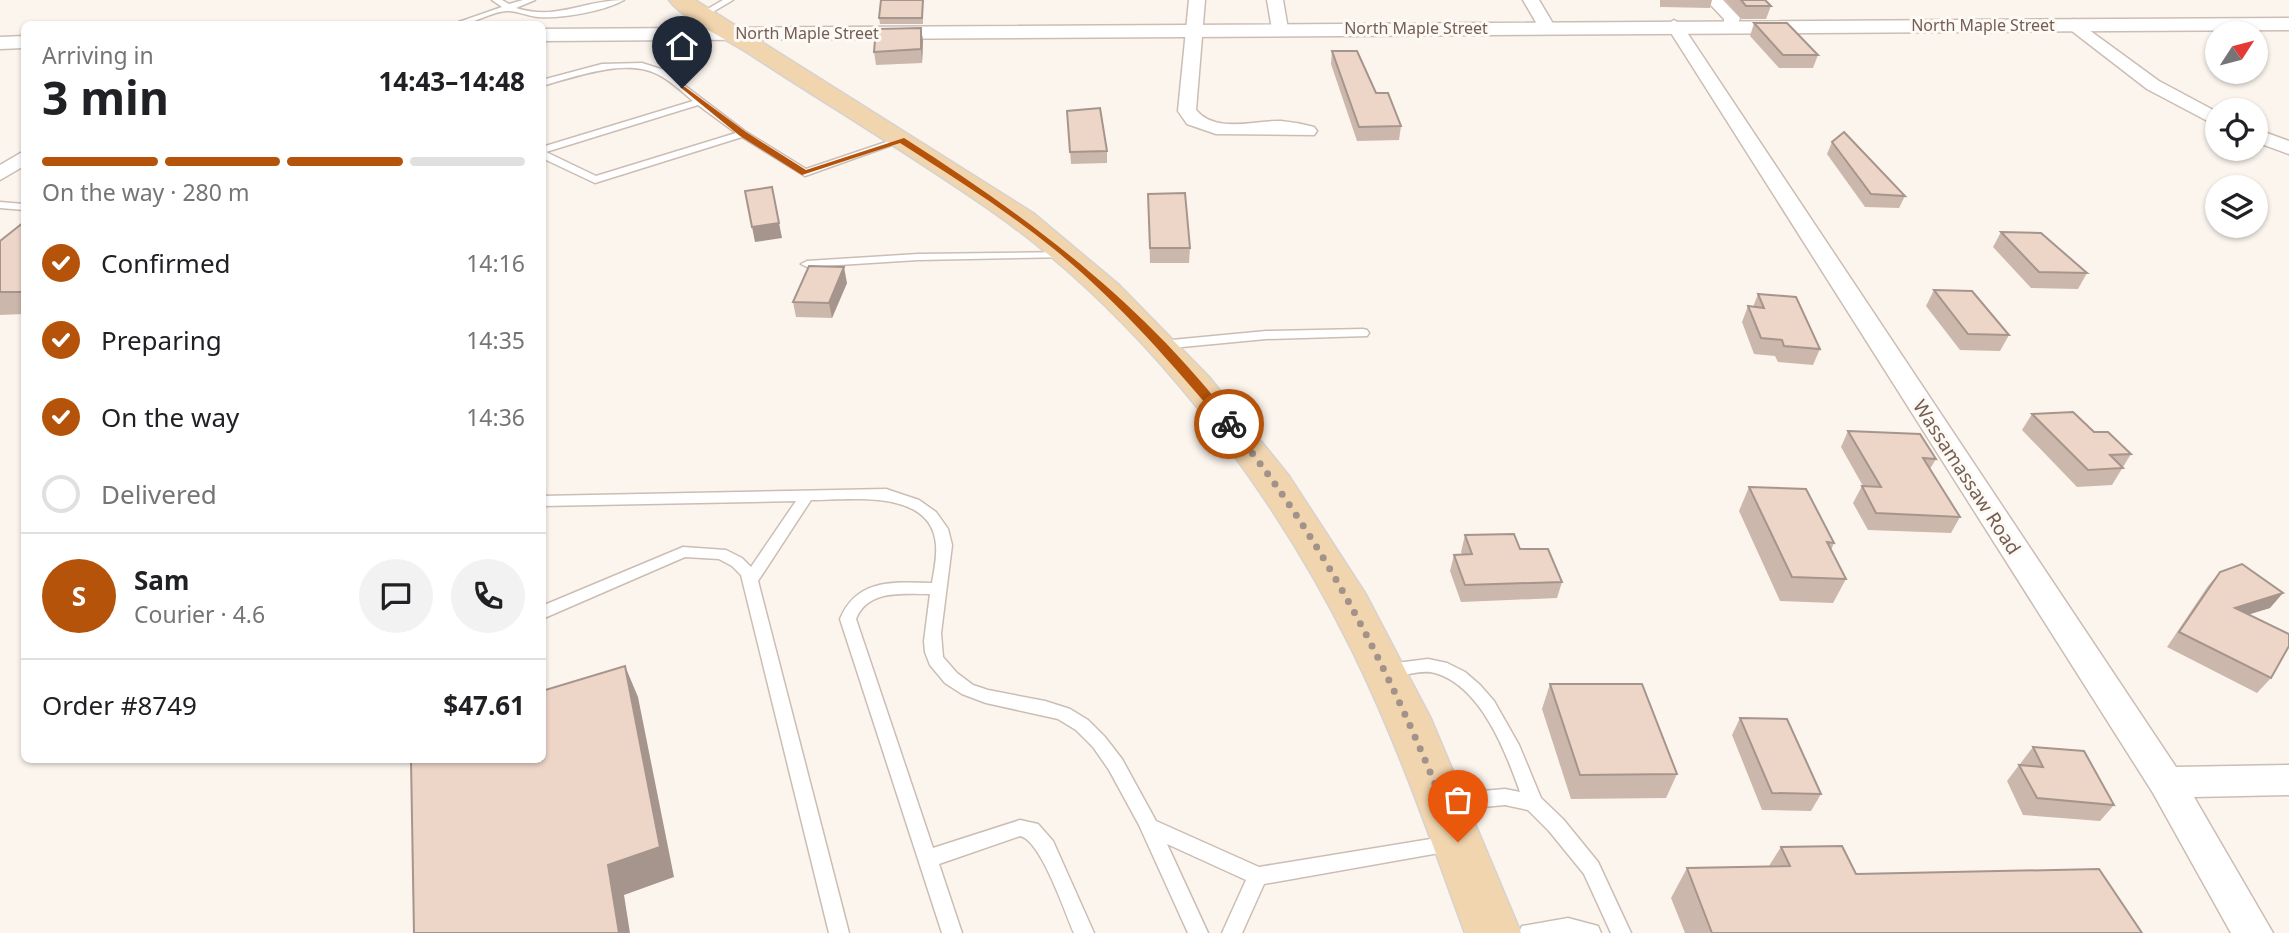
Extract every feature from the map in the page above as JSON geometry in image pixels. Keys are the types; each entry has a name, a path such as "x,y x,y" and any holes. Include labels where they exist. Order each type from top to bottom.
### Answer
{"main road":[{"path":"680,0 722,16 901,140 992,198 1066,255 1161,345 1236,432 1287,503 1361,626 1443,803 1493,933"}],"street":[{"path":"1197,0 1187,111 1191,119 1209,127 1282,127 1307,131"},
{"path":"1275,0 1280,29"},
{"path":"1531,0 1547,27"},
{"path":"1714,0 1732,18 1730,26"},
{"name":"North Maple Street","path":"546,35 722,16 1194,30 1674,25 2289,24"},
{"path":"2074,24 2153,85 2205,113"},
{"name":"Wassamassaw Road","path":"1674,25 2166,782 2253,933"},
{"path":"0,43 21,42"},
{"path":"2268,140 2289,148"},
{"path":"0,174 21,159"},
{"path":"2166,782 2289,780"}],"lane":[{"path":"496,0 505,6 552,18 616,0"},
{"path":"465,21 505,6 531,0"},
{"path":"546,82 602,67 642,66 661,72 743,134 805,173 901,140"},
{"path":"546,151 701,101"},
{"path":"659,114 668,122"},
{"path":"630,123 639,131"},
{"path":"599,133 609,141"},
{"path":"546,154 595,180 666,153 743,134"},
{"path":"0,205 21,207"},
{"path":"807,264 918,257 1066,255"},
{"path":"1161,345 1266,335 1363,333"},
{"path":"546,501 886,494 908,500 925,509 939,522 945,539 932,644 935,658 955,682 984,698 1045,708 1067,715 1083,725 1097,739 1116,766 1148,826 1198,933"},
{"path":"750,580 807,496"},
{"path":"546,611 682,552 721,554 737,562 750,580 839,933"},
{"path":"939,589 875,592 855,603 848,619 952,933"},
{"path":"1384,671 1424,666 1441,667 1460,678 1495,715 1517,754 1533,803 1556,825 1591,868 1620,933"},
{"path":"1443,803 1505,797 1533,803"},
{"path":"1148,826 1258,876 1458,842"},
{"path":"927,859 1020,828 1031,830 1046,847 1084,933"},
{"path":"1232,933 1258,876"},
{"path":"1529,933 1569,927 1591,933"}],"building":[{"path":"881,0 923,0 922,18 879,18"},
{"path":"1741,0 1765,0 1771,6 1746,6"},
{"path":"1754,23 1787,23 1818,55 1783,55"},
{"path":"921,28 921,49 874,52 876,29"},
{"path":"1332,51 1357,51 1376,93 1388,93 1401,126 1359,127"},
{"path":"1100,108 1107,151 1070,152 1067,111"},
{"path":"1844,132 1905,196 1871,194 1832,142"},
{"path":"772,187 779,223 752,227 745,191"},
{"path":"1185,193 1190,248 1150,248 1148,194"},
{"path":"21,224 21,292 0,292 0,241"},
{"path":"2001,232 2041,233 2087,273 2039,272"},
{"path":"809,266 844,267 829,303 793,302"},
{"path":"1934,290 1972,291 2009,335 1968,334"},
{"path":"1758,294 1796,297 1820,349 1784,346 1782,340 1761,338 1748,306 1764,308"},
{"path":"2073,412 2094,432 2108,432 2131,454 2110,455 2123,468 2088,470 2032,414"},
{"path":"1848,431 1920,434 1936,459 1923,458 1960,517 1876,513 1862,486 1881,487"},
{"path":"1749,487 1806,489 1834,543 1827,542 1846,579 1792,577"},
{"path":"1514,534 1520,549 1548,549 1562,582 1465,585 1454,555 1472,554 1465,535"},
{"path":"2242,564 2283,593 2235,608 2289,634 2289,646 2271,678 2179,632 2220,572"},
{"path":"625,666 660,847 608,865 619,933 414,933 411,763 546,763 546,690"},
{"path":"1550,684 1642,684 1677,774 1580,775"},
{"path":"1740,718 1787,719 1821,794 1772,793"},
{"path":"2033,747 2084,751 2114,805 2037,798 2019,765 2043,767"},
{"path":"1842,846 1856,874 2099,869 2142,933 1712,933 1687,868 1790,866 1781,847"}],"way so far":[{"path":"1229,424 1287,503 1374,648 1437,787 1458,842"}],"route":[{"path":"682,88 743,134 805,173 901,140 992,198 1059,249 1121,304 1179,363 1229,424"}]}
